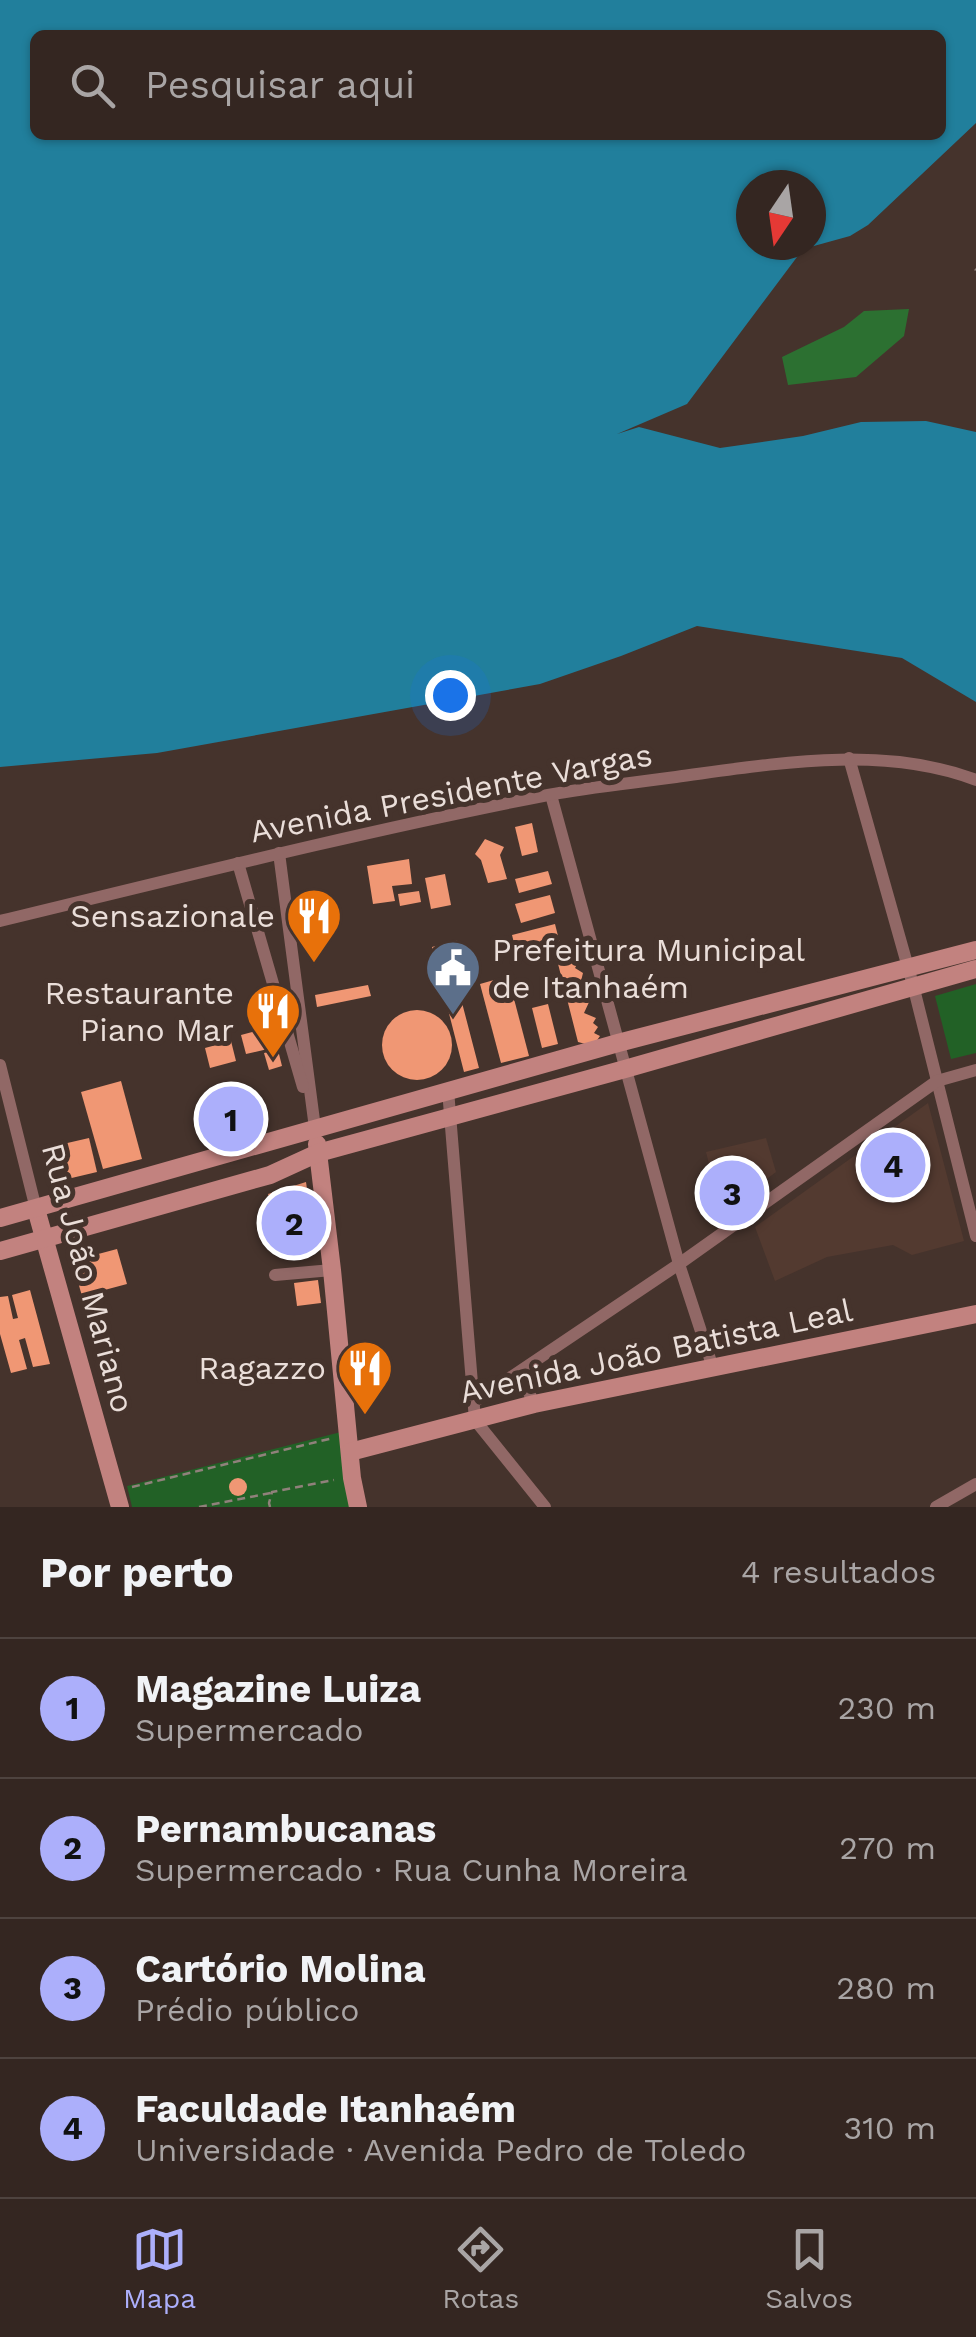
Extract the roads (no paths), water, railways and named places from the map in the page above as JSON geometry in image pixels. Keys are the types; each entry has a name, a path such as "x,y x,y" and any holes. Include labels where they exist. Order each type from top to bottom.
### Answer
{"main road":[{"path":"0,1251 270,1175 318,1153 625,1069 910,976 976,950"},
{"path":"0,1218 618,1044 910,976 976,969"},
{"path":"316,1128 332,1270 344,1444 358,1507"},
{"name":"Rua João Mariano","path":"36,1208 127,1502"},
{"name":"Avenida João Batista Leal","path":"344,1444 475,1411 534,1404 976,1314"}],"street":[{"name":"Avenida Presidente Vargas","path":"0,922 280,853 551,794 849,758 930,766 976,780"},
{"path":"849,758 976,1236"},
{"path":"551,794 679,1264 713,1368"},
{"path":"280,853 316,1128"},
{"path":"238,863 316,1128"},
{"name":"Rua João Mariano","path":"0,1065 36,1208"},
{"path":"475,1411 520,1372 937,1081 976,1070"},
{"path":"448,1090 475,1411 545,1507"},
{"path":"274,1275 332,1270"},
{"path":"520,1372 534,1404"},
{"path":"936,1507 976,1484"}],"water":[{"path":"0,0 976,0 976,123 868,225 850,236 826,243 826,170 736,170 736,260 795,260 687,404 617,434 639,427 720,448 803,436 861,422 926,421 976,432 976,702 902,658 697,626 540,684 157,753 0,767"}],"place":[{"name":"Sensazionale","path":"314,965"},
{"name":"Prefeitura Municipal de Itanhaém","path":"453,1017"},
{"name":"Restaurante Piano Mar","path":"273,1060"},
{"name":"Magazine Luiza","path":"231,1119"},
{"name":"Faculdade Itanhaém","path":"893,1165"},
{"name":"Cartório Molina","path":"732,1193"},
{"name":"Pernambucanas","path":"294,1223"},
{"name":"Ragazzo","path":"365,1417"}]}
